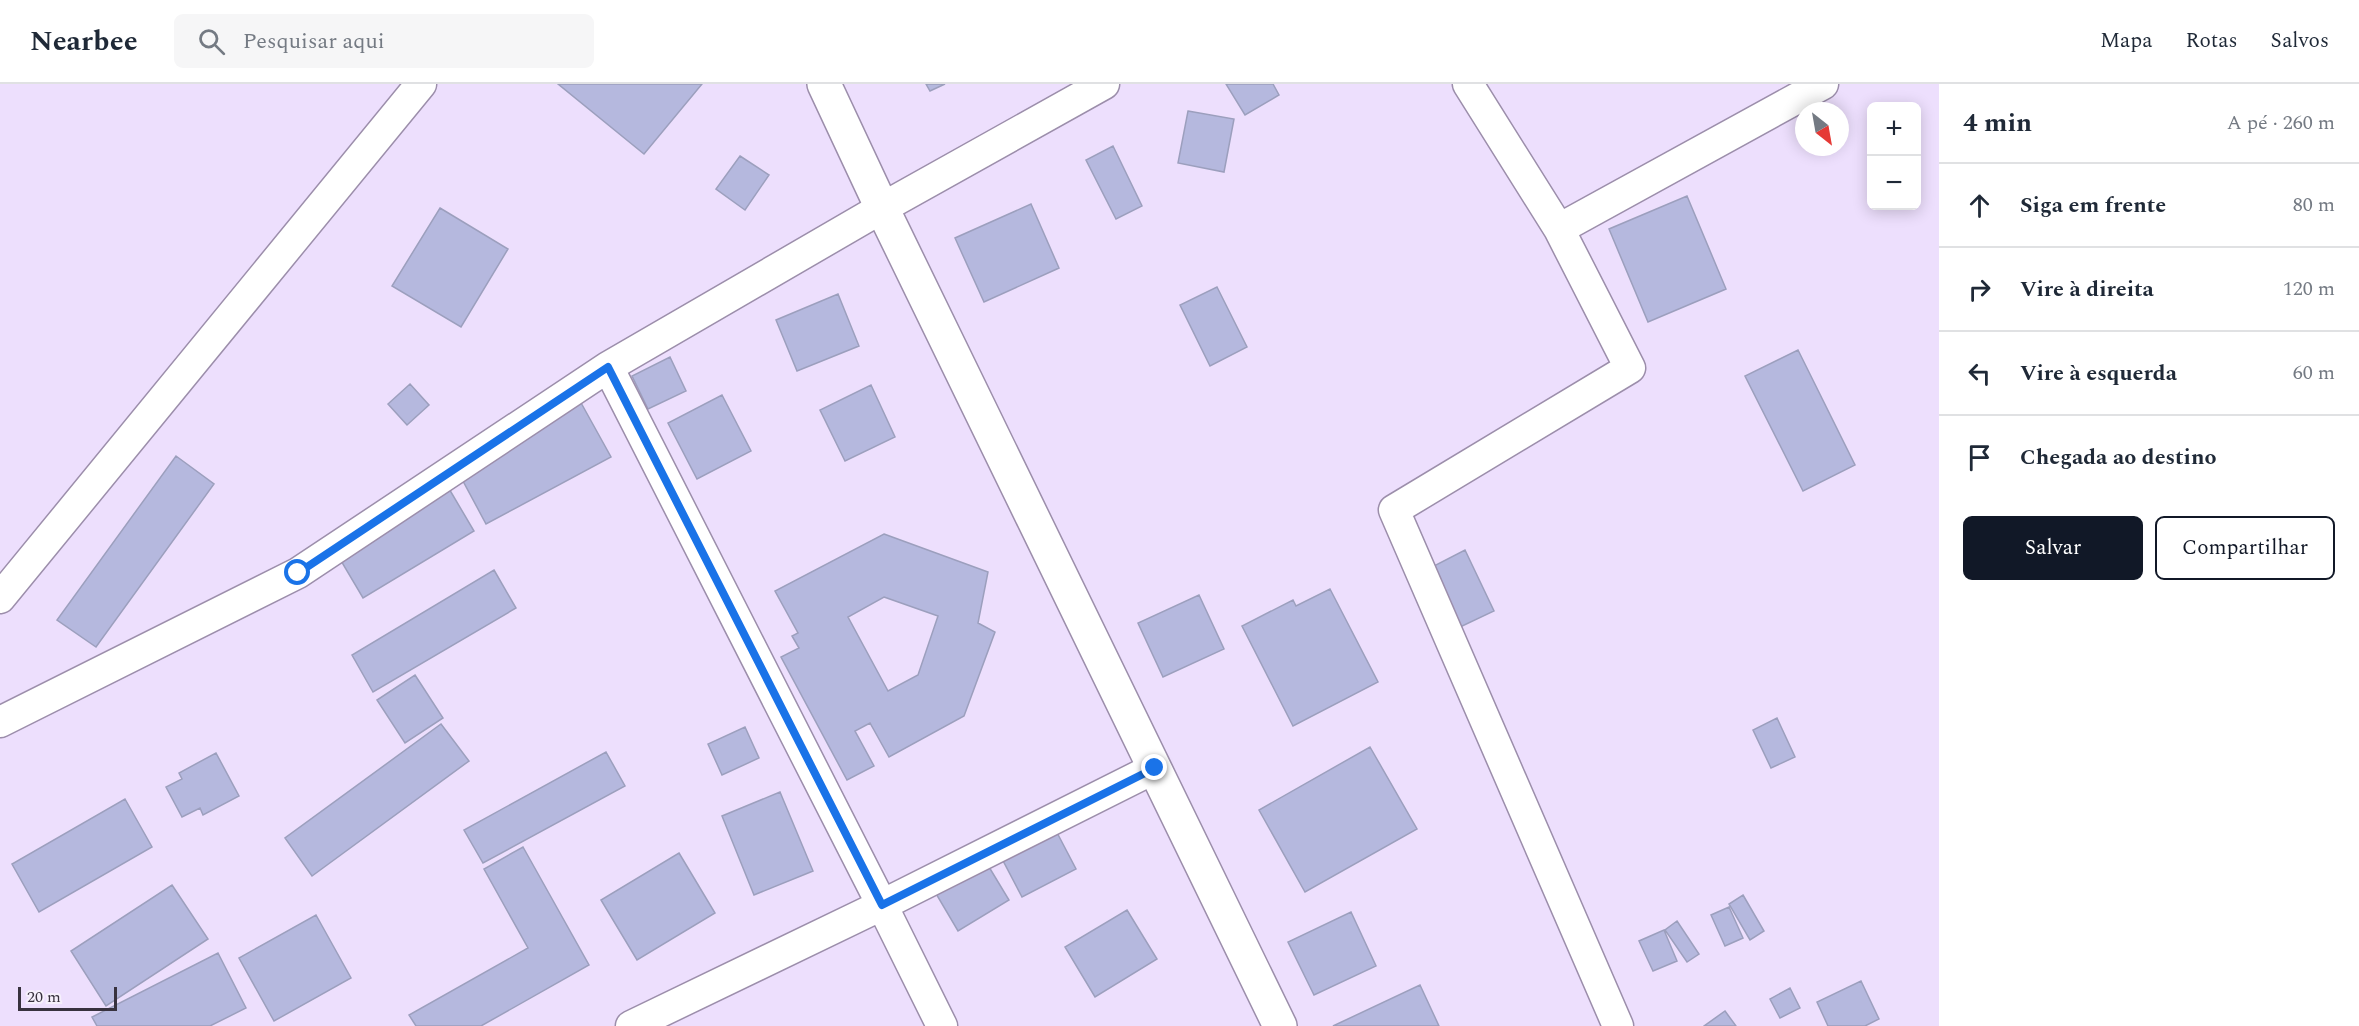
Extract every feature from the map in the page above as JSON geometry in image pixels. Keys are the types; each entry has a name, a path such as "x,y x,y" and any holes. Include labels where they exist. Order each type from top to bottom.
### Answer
{"main road":[{"path":"824,84 882,208 1280,1026"}],"street":[{"path":"0,598 421,84"},
{"path":"0,722 298,573 608,367 882,208 1104,84"},
{"path":"1468,84 1558,229 1630,368 1394,510 1618,1026"},
{"path":"1558,229 1823,84"},
{"path":"608,367 942,1026"},
{"path":"631,1026 882,905 1155,768"}],"building":[{"path":"558,84 702,84 644,154"},
{"path":"926,84 945,84 930,91"},
{"path":"1226,84 1273,84 1279,95 1245,115"},
{"path":"1188,111 1234,119 1224,172 1178,163"},
{"path":"1113,146 1142,206 1116,219 1086,160"},
{"path":"740,156 769,175 745,210 716,189"},
{"path":"1687,196 1726,289 1648,322 1609,229"},
{"path":"1031,204 1059,268 984,302 955,238"},
{"path":"440,208 508,249 461,327 392,286"},
{"path":"1217,287 1247,347 1210,366 1180,305"},
{"path":"838,294 859,346 797,371 776,320"},
{"path":"1798,350 1855,465 1803,491 1745,376"},
{"path":"670,357 686,391 648,409 632,376"},
{"path":"410,384 429,405 407,425 388,404"},
{"path":"871,385 895,437 845,461 820,410"},
{"path":"722,395 751,451 697,479 668,423"},
{"path":"580,401 611,457 486,524 456,468"},
{"path":"176,456 214,484 96,647 57,620"},
{"path":"448,487 474,531 363,598 337,554"},
{"path":"884,534 988,572 978,623 995,632 964,716 889,757 870,723 855,731 874,766 847,780 781,657 799,648 792,636 798,633 775,591","holes":["884,597 938,616 918,675 888,691 848,617"]},
{"path":"1465,550 1494,611 1458,628 1430,568"},
{"path":"494,570 516,608 373,692 352,655"},
{"path":"1330,589 1378,682 1293,726 1242,626 1293,600 1296,606"},
{"path":"1199,595 1224,649 1163,677 1138,623"},
{"path":"415,675 443,718 405,743 377,700"},
{"path":"1777,718 1795,757 1771,768 1753,730"},
{"path":"441,724 469,761 312,876 285,838"},
{"path":"745,727 759,758 722,775 708,744"},
{"path":"1370,747 1417,829 1305,892 1259,810"},
{"path":"606,752 625,786 483,863 464,830"},
{"path":"216,753 239,796 203,815 200,808 182,817 166,787 182,779 179,773"},
{"path":"780,792 813,871 754,895 722,816"},
{"path":"125,799 152,847 39,912 12,864"},
{"path":"1053,825 1076,869 1022,897 999,853"},
{"path":"523,847 589,965 481,1026 416,1026 409,1015 528,948 484,869"},
{"path":"679,853 715,913 637,960 601,900"},
{"path":"986,862 1009,900 958,931 935,892"},
{"path":"172,885 208,939 106,1006 71,951"},
{"path":"1743,895 1764,931 1750,940 1729,904"},
{"path":"1729,907 1743,938 1725,946 1711,915"},
{"path":"1127,910 1157,959 1095,997 1065,947"},
{"path":"1351,912 1376,966 1314,995 1288,942"},
{"path":"316,915 351,978 274,1021 239,958"},
{"path":"1677,921 1699,954 1687,962 1665,930"},
{"path":"1664,930 1677,961 1653,971 1639,941"},
{"path":"218,953 246,1008 210,1026 97,1026 92,1017"},
{"path":"1861,981 1879,1019 1865,1026 1828,1026 1817,1002"},
{"path":"1420,985 1439,1026 1333,1026"},
{"path":"1790,988 1800,1008 1780,1018 1770,999"},
{"path":"1725,1011 1736,1026 1704,1026"}],"route":[{"path":"298,573 608,367 882,905 1155,768"}]}
